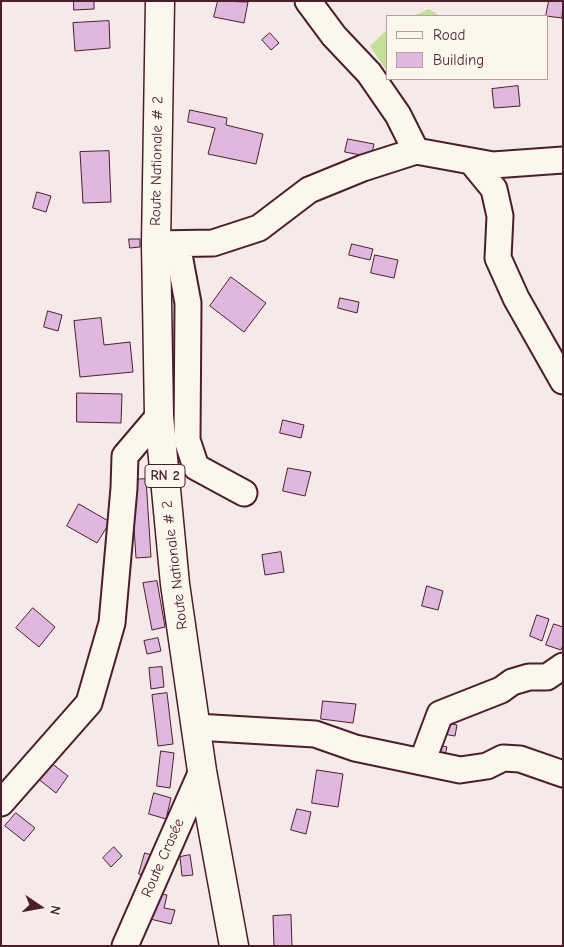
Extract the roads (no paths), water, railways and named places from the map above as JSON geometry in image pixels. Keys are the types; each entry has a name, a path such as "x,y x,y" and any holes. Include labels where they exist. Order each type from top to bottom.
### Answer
{"main road":[{"name":"Route Nationale # 2","path":"160,1 166,244 159,416 175,584 202,771 234,946"}],"street":[{"path":"308,1 334,36 369,73 398,115 416,151"},
{"path":"244,493 196,467 188,440 188,303 166,244 213,243 259,228 309,190 363,168 416,151 493,165 563,160"},
{"path":"471,161 494,189 500,216 498,258 516,298 563,381"},
{"path":"1,803 89,703 112,623 125,456 159,416"},
{"path":"422,762 440,714 501,690 512,682 530,677 547,677 563,666"},
{"path":"196,727 314,734 355,748 460,770 487,766 503,758 520,759 563,774"},
{"name":"Route Crasée","path":"125,946 202,771"}]}
